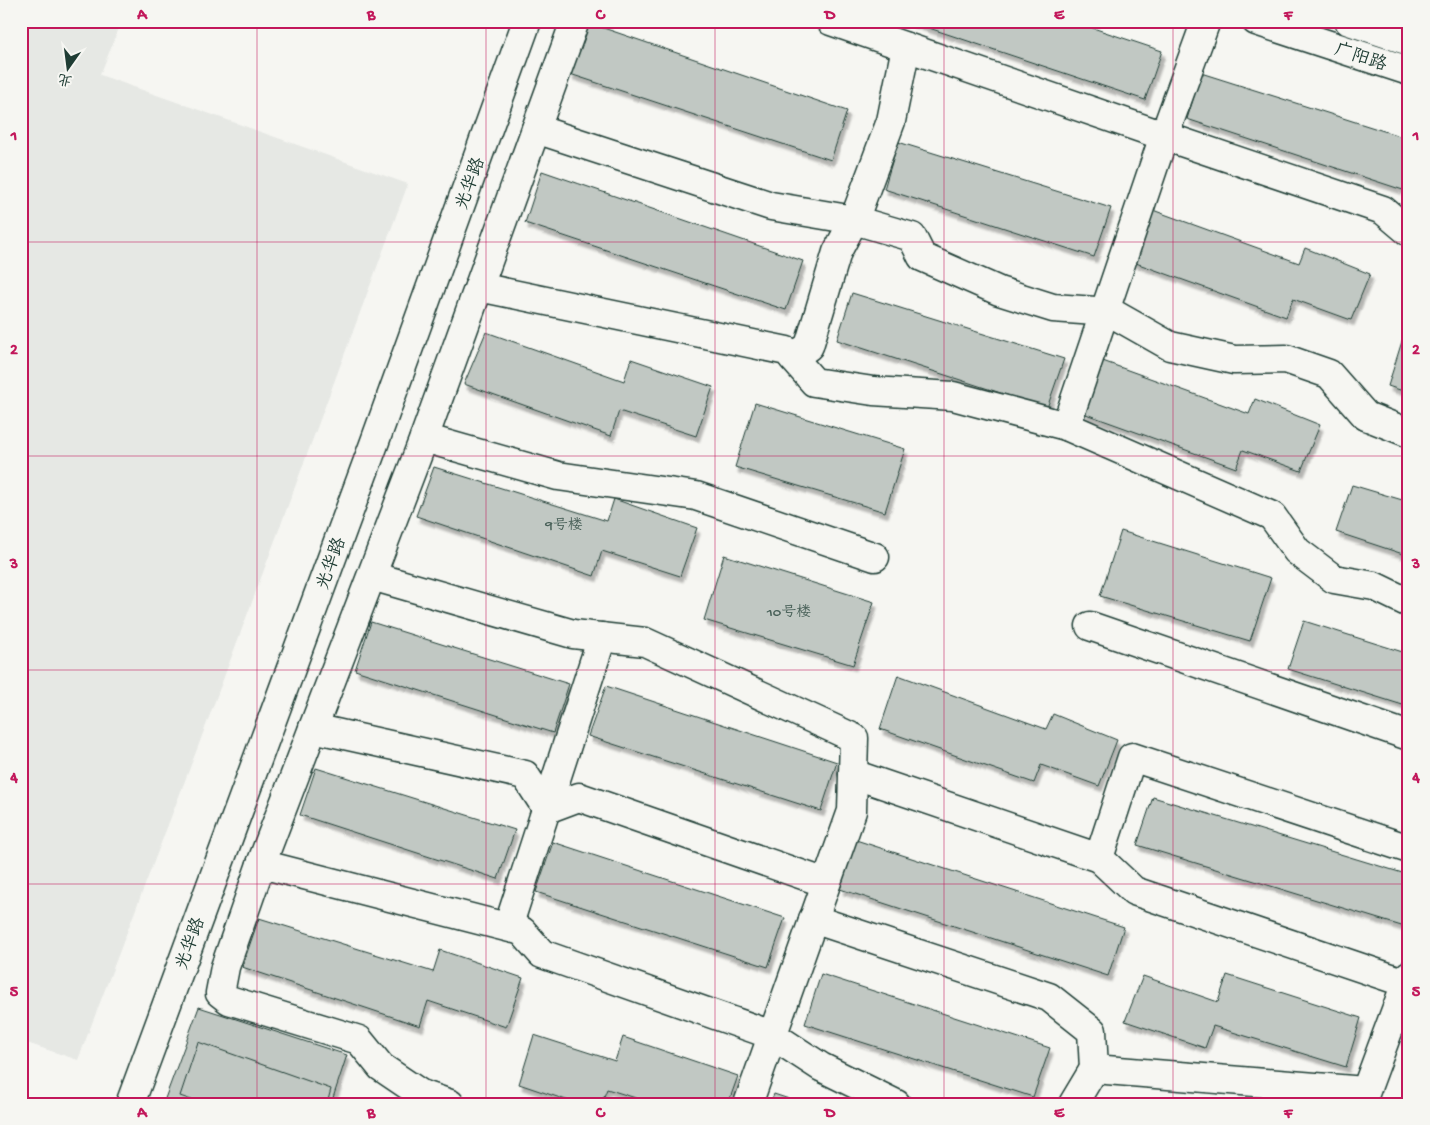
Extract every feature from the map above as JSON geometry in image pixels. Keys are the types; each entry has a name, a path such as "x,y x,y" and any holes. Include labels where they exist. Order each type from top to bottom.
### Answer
{"street":[{"name":"光华路","path":"130,1104 377,435 527,21"},
{"path":"450,1104 420,1094 381,1067 359,1040 229,1000 220,992 225,967 261,864 424,438 575,21"},
{"path":"831,21 1383,210 1409,232"},
{"path":"1066,426 1164,136 1206,21"},
{"name":"广阳路","path":"1256,21 1409,71"},
{"name":"广阳路","path":"1349,21 1409,41"},
{"path":"793,358 809,346 837,252 854,220 891,121 906,47"},
{"path":"536,129 771,206 854,220 912,237 922,257 999,291 1053,308 1110,312 1170,346 1234,360 1286,359 1329,374 1366,416 1409,433"},
{"path":"479,287 787,351 814,382 873,391 953,396 1066,426 1272,516 1297,551 1334,579 1374,586 1409,603"},
{"path":"424,438 558,476 696,496 875,558"},
{"path":"372,576 574,634 645,642 854,738 852,811 748,1104"},
{"path":"1090,626 1409,736"},
{"path":"508,927 602,637"},
{"path":"313,728 526,776 547,809"},
{"path":"1099,858 1132,757 1409,849"},
{"path":"853,774 1099,858 1134,891 1407,979 1363,1098 1094,1069"},
{"path":"547,809 579,796 826,882"},
{"path":"261,864 522,931 542,954 772,1035 821,1066 896,1104"},
{"path":"814,919 1049,997 1092,1031 1094,1069 1073,1104"}],"shaded area":[{"path":"21,21 122,21 100,75 408,184 199,744 78,1060 21,1041"}],"building":[{"path":"908,21 1072,21 1162,51 1145,100"},
{"path":"586,22 847,111 831,160 570,74"},
{"path":"1201,73 1409,139 1409,192 1187,119"},
{"path":"898,142 1111,208 1094,257 884,189"},
{"path":"542,171 803,261 786,310 525,223"},
{"path":"1150,209 1299,263 1305,248 1370,274 1351,320 1293,299 1286,317 1133,262"},
{"path":"852,293 1064,359 1047,408 837,340"},
{"path":"486,332 624,381 631,359 713,387 696,436 619,411 611,436 464,384"},
{"path":"1403,338 1409,339 1409,393 1388,386"},
{"path":"1100,360 1249,414 1255,399 1320,425 1301,471 1243,450 1236,468 1083,413"},
{"path":"755,403 905,449 885,512 735,467"},
{"path":"434,467 607,521 614,499 697,528 680,576 602,551 594,576 416,516"},
{"path":"1352,485 1409,502 1409,556 1336,532"},
{"path":"1121,531 1271,578 1250,641 1100,596"},
{"path":"724,555 874,602 853,665 704,620"},
{"path":"1304,621 1409,654 1409,707 1288,669"},
{"path":"371,622 569,684 553,733 355,670"},
{"path":"898,675 1046,729 1053,714 1117,740 1099,786 1041,765 1034,783 880,729"},
{"path":"606,686 837,762 821,811 588,736"},
{"path":"316,768 515,830 498,879 300,815"},
{"path":"1153,797 1409,875 1408,928 1137,845"},
{"path":"856,840 1124,927 1108,976 840,889"},
{"path":"553,842 785,918 768,967 536,892"},
{"path":"259,918 433,972 440,950 523,978 506,1027 428,1001 420,1026 242,967"},
{"path":"821,974 1050,1048 1033,1097 805,1024"},
{"path":"1227,975 1361,1018 1346,1067 1213,1026 1205,1048 1125,1021 1143,976 1218,1002"},
{"path":"199,1007 347,1055 331,1104 163,1104"},
{"path":"534,1035 615,1061 623,1037 738,1076 728,1104 655,1104 607,1089 601,1104 578,1104 519,1084"},
{"path":"198,1042 331,1089 327,1104 203,1104 180,1096"},
{"path":"774,1094 804,1104 770,1104"}]}
